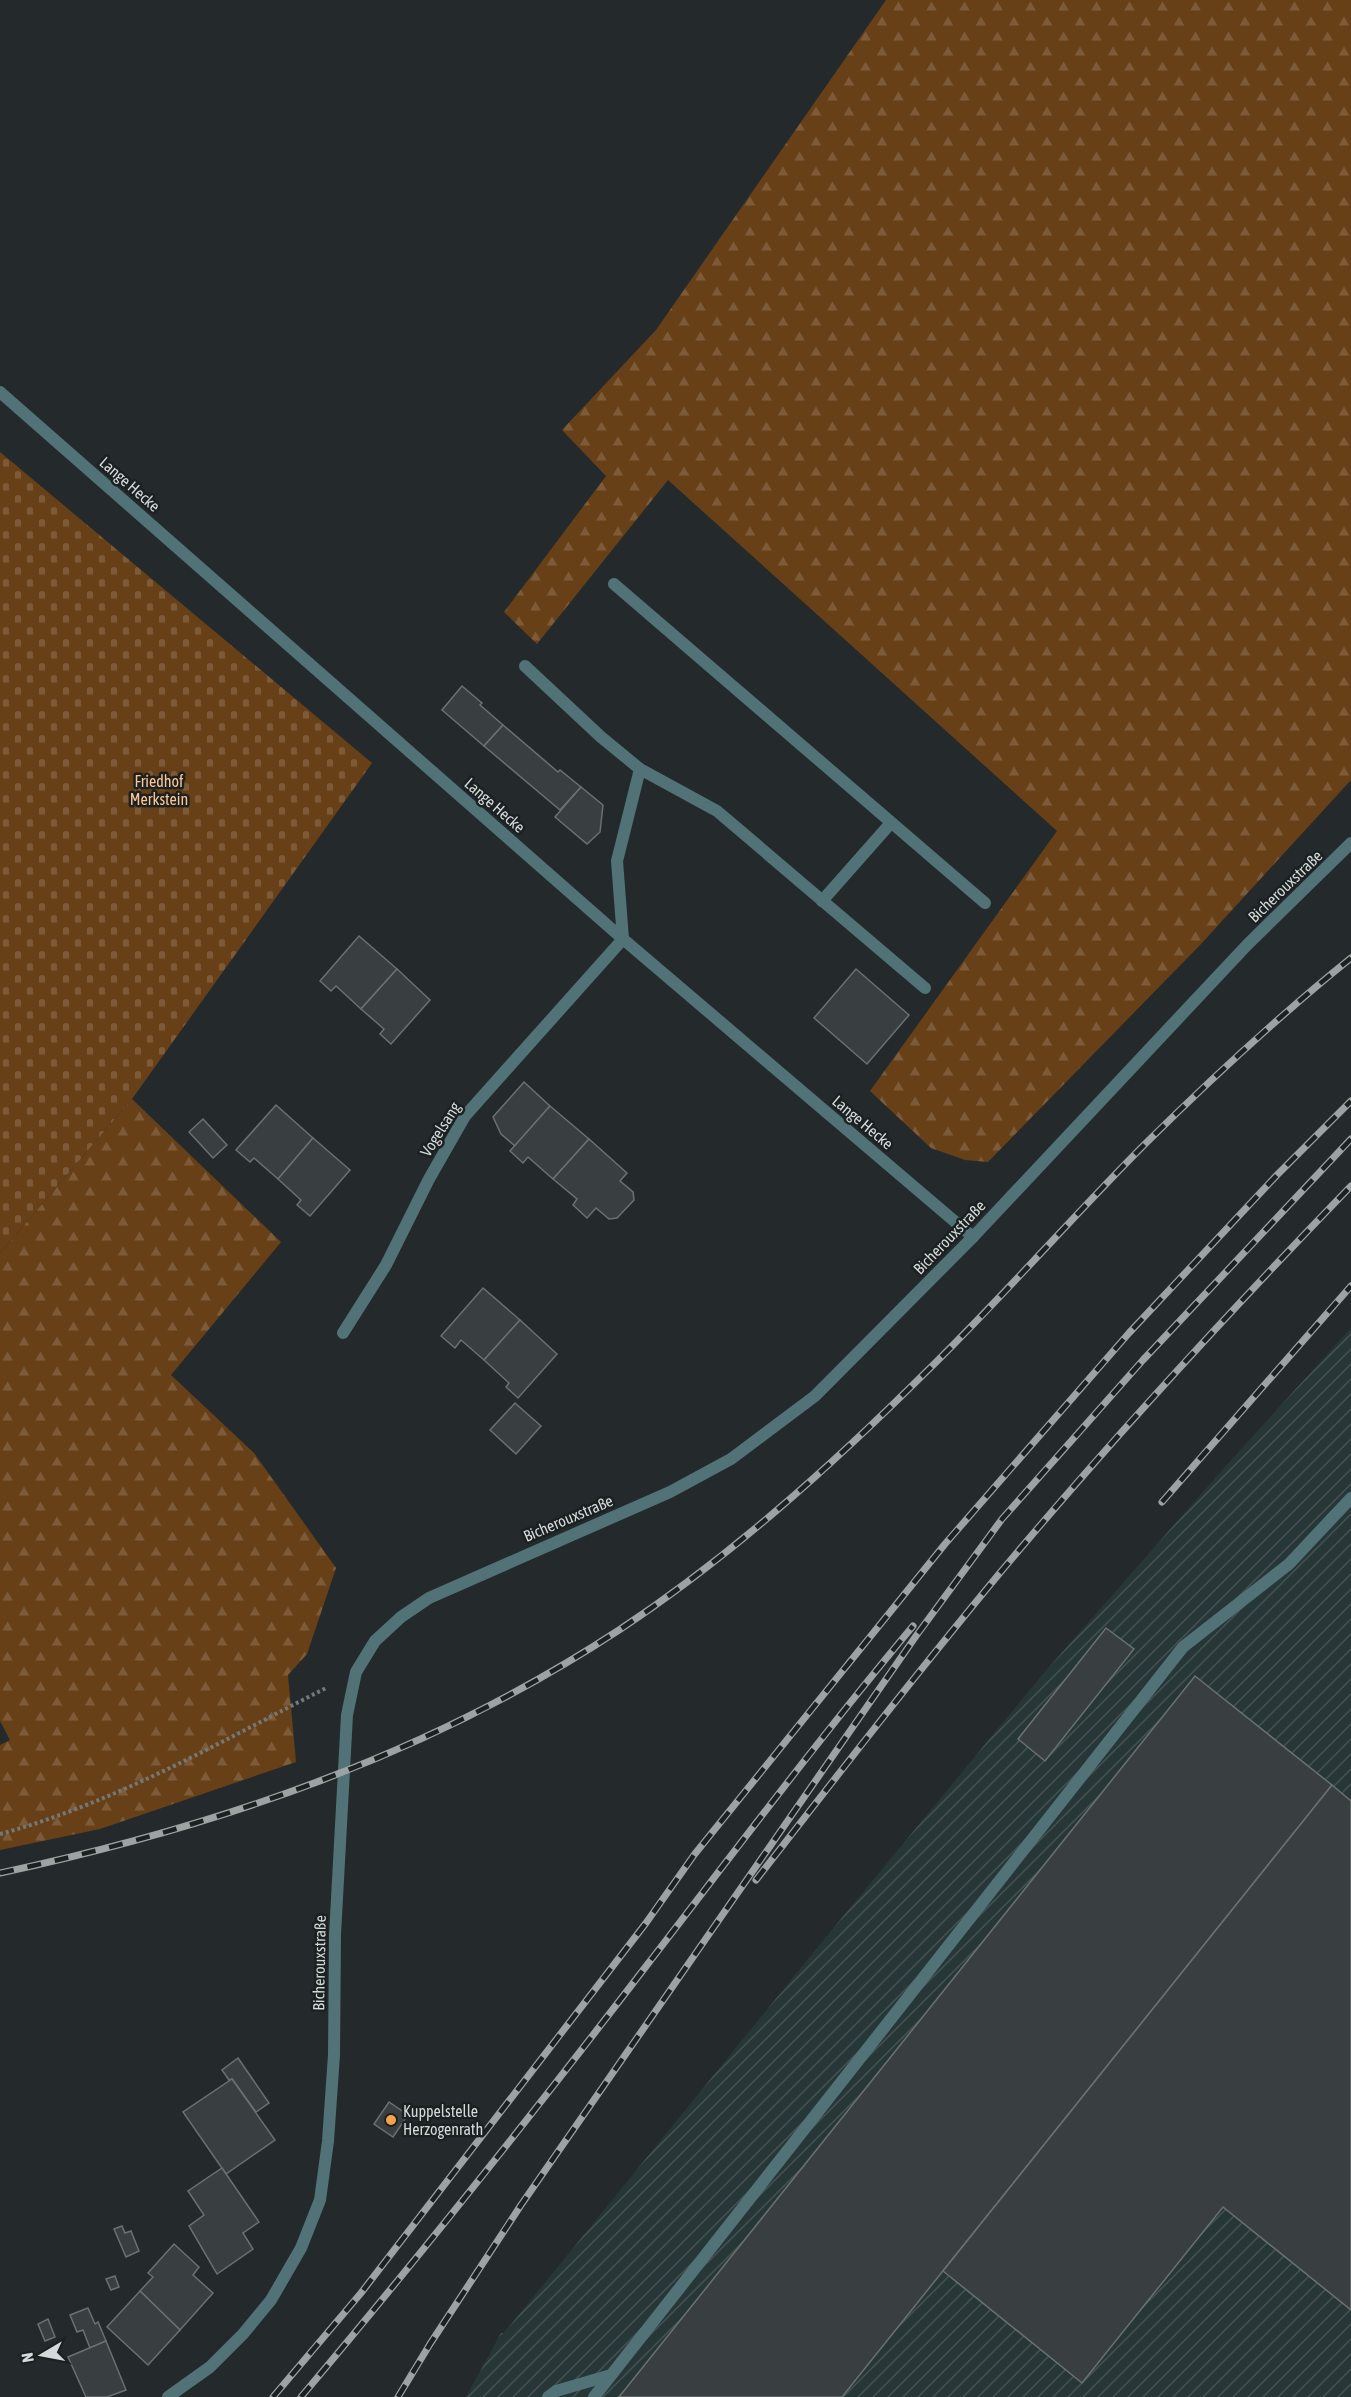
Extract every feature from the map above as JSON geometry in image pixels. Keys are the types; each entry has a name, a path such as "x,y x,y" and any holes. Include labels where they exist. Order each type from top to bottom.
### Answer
{"street":[{"name":"Lange Hecke","path":"0,392 623,939 973,1237"},
{"path":"614,584 890,824 985,903"},
{"path":"525,666 601,737 640,769 717,811 925,988"},
{"path":"623,939 618,861 640,769"},
{"path":"822,901 890,824"},
{"name":"Bicherouxstraße","path":"168,2397 210,2367 243,2334 271,2300 301,2248 320,2200 328,2141 333,2066 335,1935 347,1715 356,1672 375,1641 401,1617 429,1598 670,1492 731,1459 815,1396 973,1237 1247,945 1351,843"},
{"name":"Vogelsang","path":"343,1333 386,1265 429,1179 465,1116 623,939"},
{"path":"594,2397 1183,1647 1289,1564 1351,1498"},
{"path":"548,2397 556,2391 611,2375"}],"path":[{"path":"0,1834 36,1824 125,1789 356,1672"}],"shaded area":[{"path":"1351,1328 1351,2397 466,2397 501,2333 504,2333 1043,1674"}],"green space":[{"path":"886,0 1351,0 1351,780 1201,944 988,1162 965,1160 931,1148 870,1091 1057,831 668,480 537,644 504,612 606,476 562,430 656,330"},
{"name":"Friedhof Merkstein","path":"0,452 372,763 132,1099 0,1253"},
{"path":"132,1099 281,1242 171,1375 254,1453 336,1568 307,1654 288,1675 296,1762 100,1829 0,1850 0,1745 10,1740 0,1721 0,1253"}],"building":[{"path":"462,686 503,725 484,746 442,710"},
{"path":"503,725 558,772 560,770 581,787 560,810 484,746"},
{"path":"581,787 603,805 600,832 587,844 555,817"},
{"path":"359,936 397,969 361,1009 336,986 331,991 320,981"},
{"path":"397,969 430,1000 391,1044 380,1034 384,1029 361,1009"},
{"path":"856,969 909,1015 867,1064 814,1018"},
{"path":"524,1082 550,1106 515,1146 501,1134 493,1117"},
{"path":"276,1105 313,1138 278,1179 254,1158 250,1162 236,1150"},
{"path":"550,1106 589,1139 553,1179 528,1157 523,1163 510,1151"},
{"path":"203,1119 227,1145 213,1158 189,1132"},
{"path":"313,1138 350,1170 310,1216 297,1205 301,1200 278,1179"},
{"path":"589,1139 627,1173 620,1181 633,1192 634,1200 617,1218 609,1219 596,1208 587,1218 573,1205 577,1199 553,1179"},
{"path":"483,1288 520,1320 484,1360 461,1340 455,1348 441,1336"},
{"path":"520,1320 557,1354 518,1398 506,1387 509,1383 484,1360"},
{"path":"515,1403 541,1426 516,1454 490,1430"},
{"path":"1106,1628 1134,1649 1045,1761 1018,1739"},
{"path":"1195,1676 1332,1785 842,2397 619,2397"},
{"path":"1332,1785 1351,1801 1351,2310 1223,2207 1082,2383 943,2271"},
{"path":"238,2058 269,2103 256,2112 232,2079 229,2080 222,2070"},
{"path":"232,2079 275,2140 226,2174 183,2112"},
{"name":"Kuppelstelle Herzogenrath","path":"389,2102 408,2115 393,2137 374,2124"},
{"path":"222,2168 259,2222 243,2233 253,2249 217,2274 189,2226 204,2215 188,2191"},
{"path":"122,2226 125,2233 131,2231 139,2251 126,2257 114,2229"},
{"path":"174,2244 199,2267 193,2275 213,2293 180,2330 140,2291 153,2277 148,2273"},
{"path":"115,2276 119,2287 111,2290 106,2279"},
{"path":"140,2291 180,2330 148,2365 107,2327"},
{"path":"88,2308 95,2324 98,2322 106,2341 90,2348 83,2330 77,2332 70,2315"},
{"path":"48,2319 55,2337 45,2341 38,2324"},
{"path":"106,2341 126,2390 107,2397 86,2397 68,2357"}],"railway":[{"path":"0,1873 163,1833 321,1780 398,1749 473,1714 547,1674 619,1630 701,1572 740,1541 854,1442 954,1344 1118,1171 1171,1119 1272,1025 1351,958"},
{"path":"273,2397 361,2293 646,1923 694,1855 945,1544 1129,1333 1277,1175 1351,1101"},
{"path":"398,2397 521,2205 916,1636 1002,1519 1143,1360 1351,1139"},
{"path":"756,1880 907,1688 1041,1524 1172,1377 1351,1186"},
{"path":"1162,1502 1351,1286"},
{"path":"301,2397 390,2291 520,2129 812,1752 913,1626"}],"place":[{"name":"Kuppelstelle Herzogenrath","path":"391,2120"}]}
